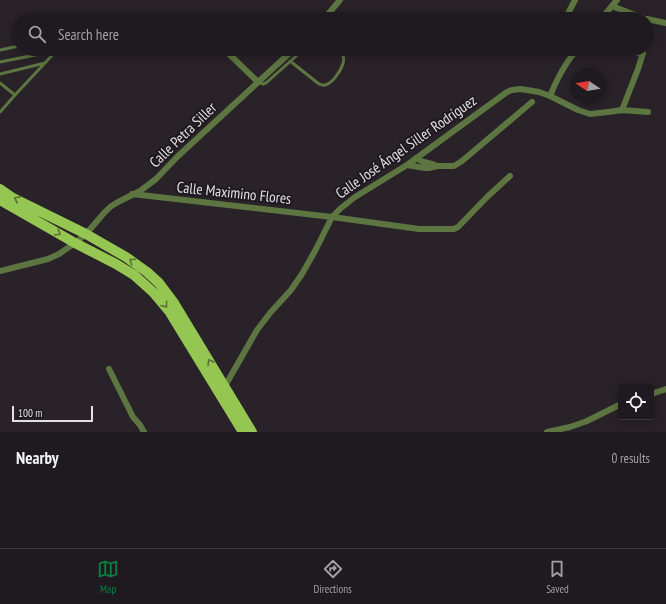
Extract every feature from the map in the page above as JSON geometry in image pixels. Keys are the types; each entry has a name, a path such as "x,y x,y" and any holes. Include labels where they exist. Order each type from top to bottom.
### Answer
{"main road":[{"path":"0,189 13,198 86,234 126,257 154,278 174,303 190,337 231,406 243,432"},
{"path":"0,200 75,243 116,264 144,283 161,301 190,337 225,386 231,406 252,432"}],"street":[{"path":"330,12 340,0"},
{"path":"569,12 575,0"},
{"path":"607,12 617,0"},
{"path":"612,6 628,12"},
{"path":"654,21 666,23"},
{"path":"231,56 258,82"},
{"name":"Calle Petra Siller","path":"0,271 59,254 75,243 86,234 110,207 140,191 156,179 182,152 286,56"},
{"path":"550,96 563,68 572,56"},
{"path":"622,110 642,56"},
{"name":"Calle José Ángel Siller Rodríguez","path":"225,386 260,326 291,290 302,274 315,252 332,217 348,202 407,165 512,90 521,88 550,96 578,110 590,114 622,110 648,112"},
{"path":"407,165 425,168 454,166 462,161 532,102"},
{"path":"416,158 420,161 437,166"},
{"name":"Calle Maximino Flores","path":"132,194 442,230 454,229 462,223 510,176"},
{"path":"109,369 133,417 144,432"},
{"path":"654,393 666,389"},
{"path":"547,432 587,422 618,406"}],"lane":[{"path":"0,50 12,47"},
{"path":"0,62 28,56"},
{"path":"0,112 51,56"},
{"path":"258,82 263,84 266,83 296,56"},
{"path":"290,61 319,84 325,85 338,74 342,66 343,56"},
{"path":"0,74 45,63"},
{"path":"0,83 15,94"}]}
